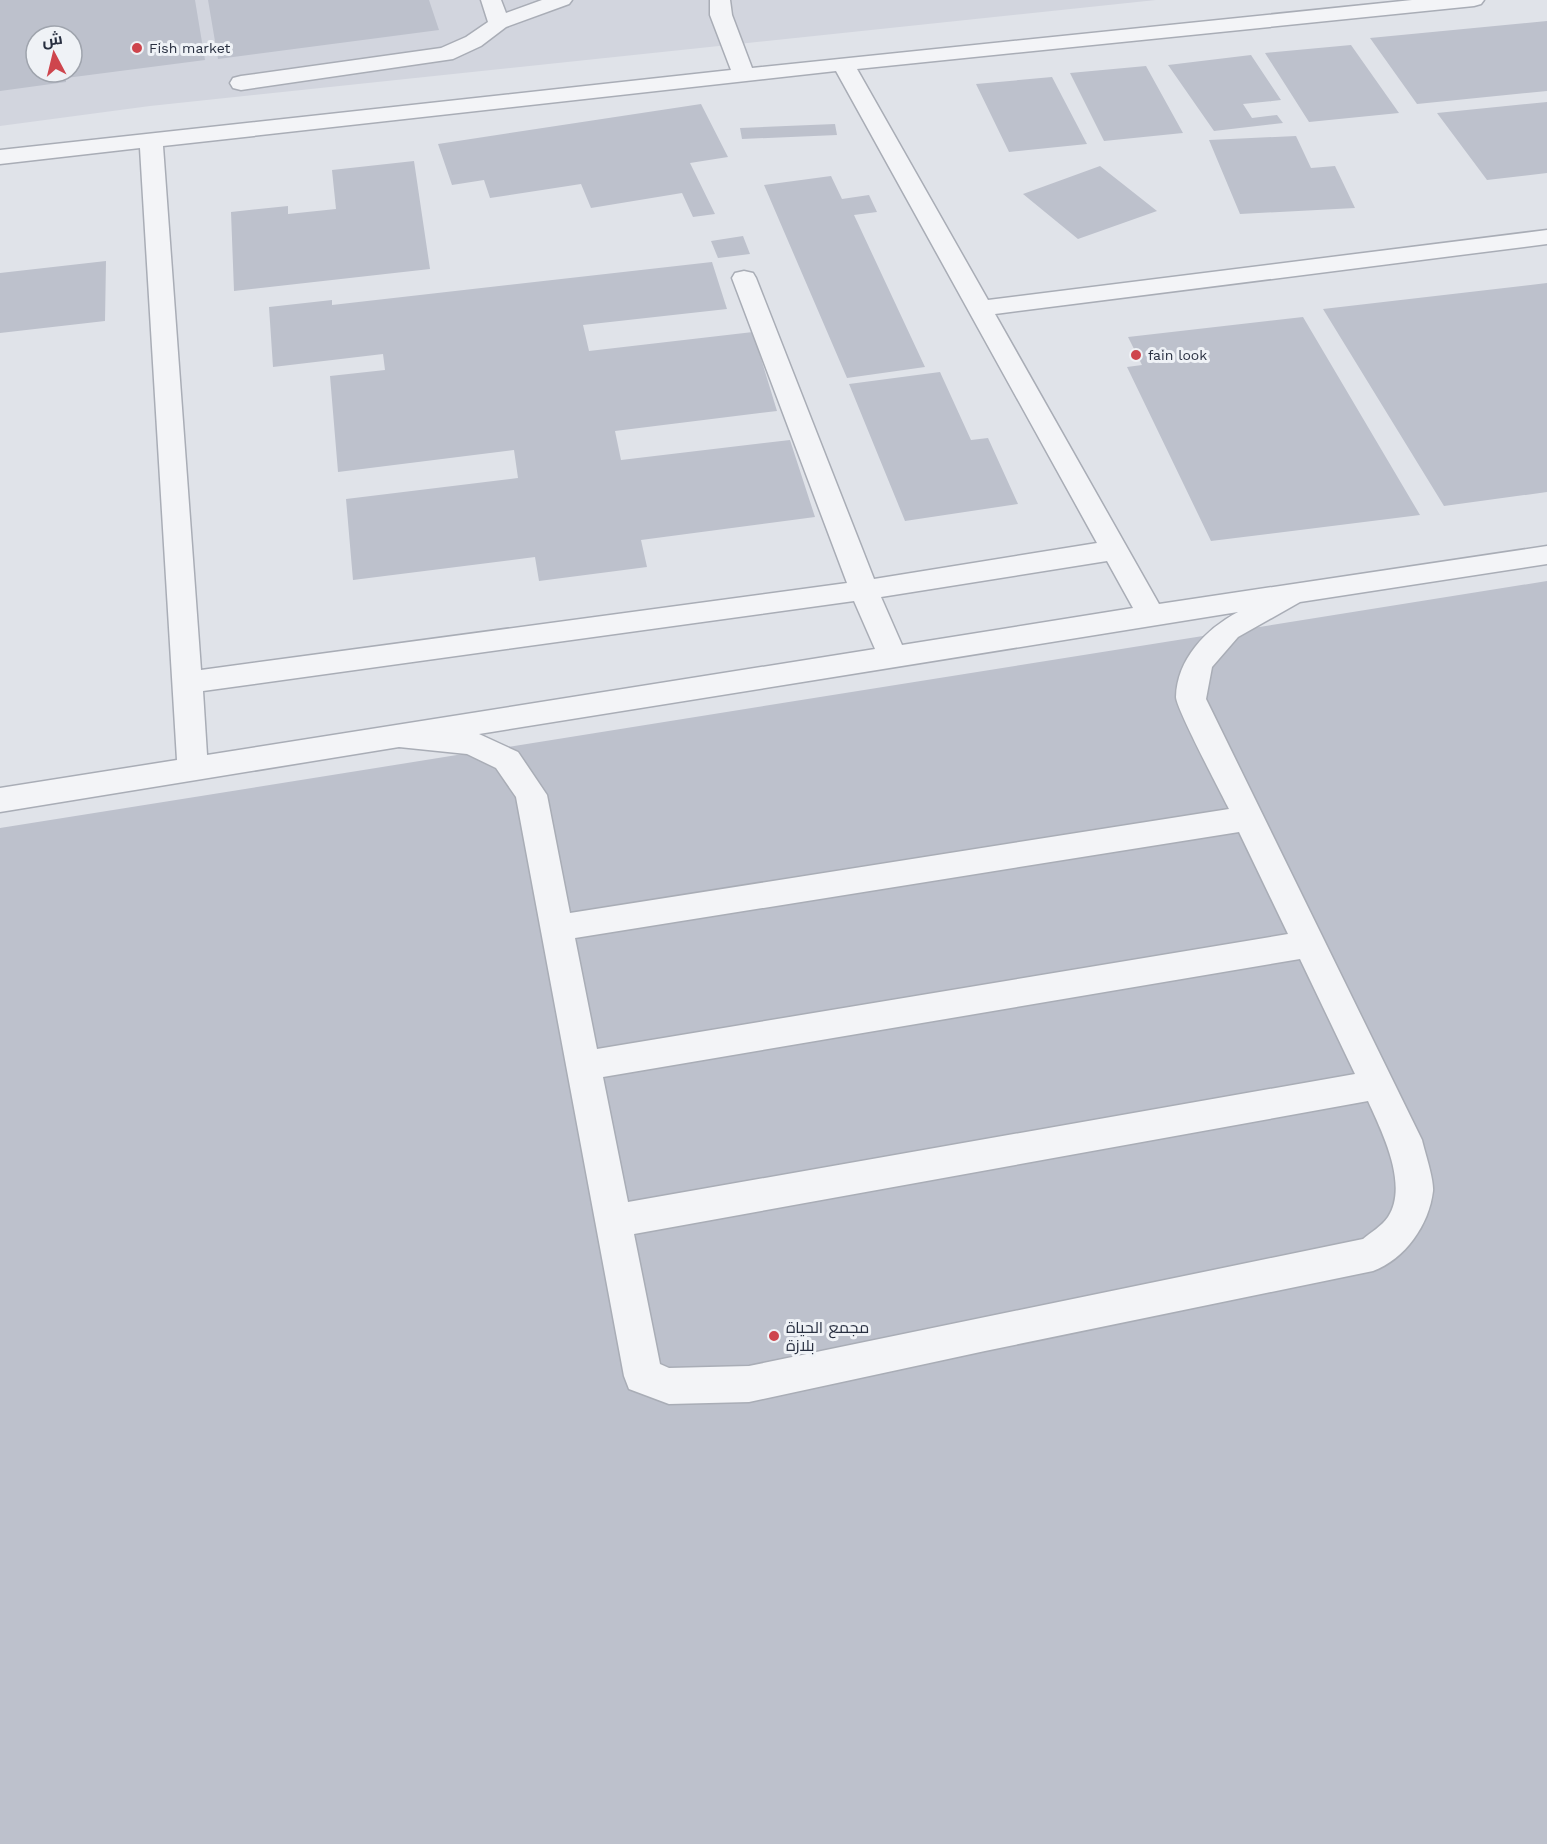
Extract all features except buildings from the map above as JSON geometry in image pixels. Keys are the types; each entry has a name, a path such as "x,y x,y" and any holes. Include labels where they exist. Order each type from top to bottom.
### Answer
{"street":[{"path":"491,0 499,23"},
{"path":"241,83 445,54 477,41 499,23 562,0"},
{"path":"720,0 721,15 744,75"},
{"path":"0,157 843,64 1474,0"},
{"path":"843,64 1151,615"},
{"path":"151,141 193,770"},
{"path":"980,309 1547,237"},
{"path":"744,278 864,590 893,657"},
{"path":"187,682 864,590 1115,550"},
{"path":"0,800 1151,615 1216,618 1294,593 1547,555"},
{"path":"400,736 472,743 507,760 531,795 643,1376 669,1386 749,1384 1373,1254 1403,1227 1415,1190 1404,1140 1191,699 1198,664 1216,618"},
{"path":"507,760 509,718"},
{"path":"557,928 1249,819"},
{"path":"584,1066 1310,944"},
{"path":"613,1221 1377,1085"}],"shaded area":[{"path":"0,0 1156,0 150,106 0,126"}],"place":[{"name":"Fish market","path":"137,48"},
{"name":"fain look","path":"1136,355"},
{"name":"مجمع الحياة بلازة","path":"774,1336"}]}
